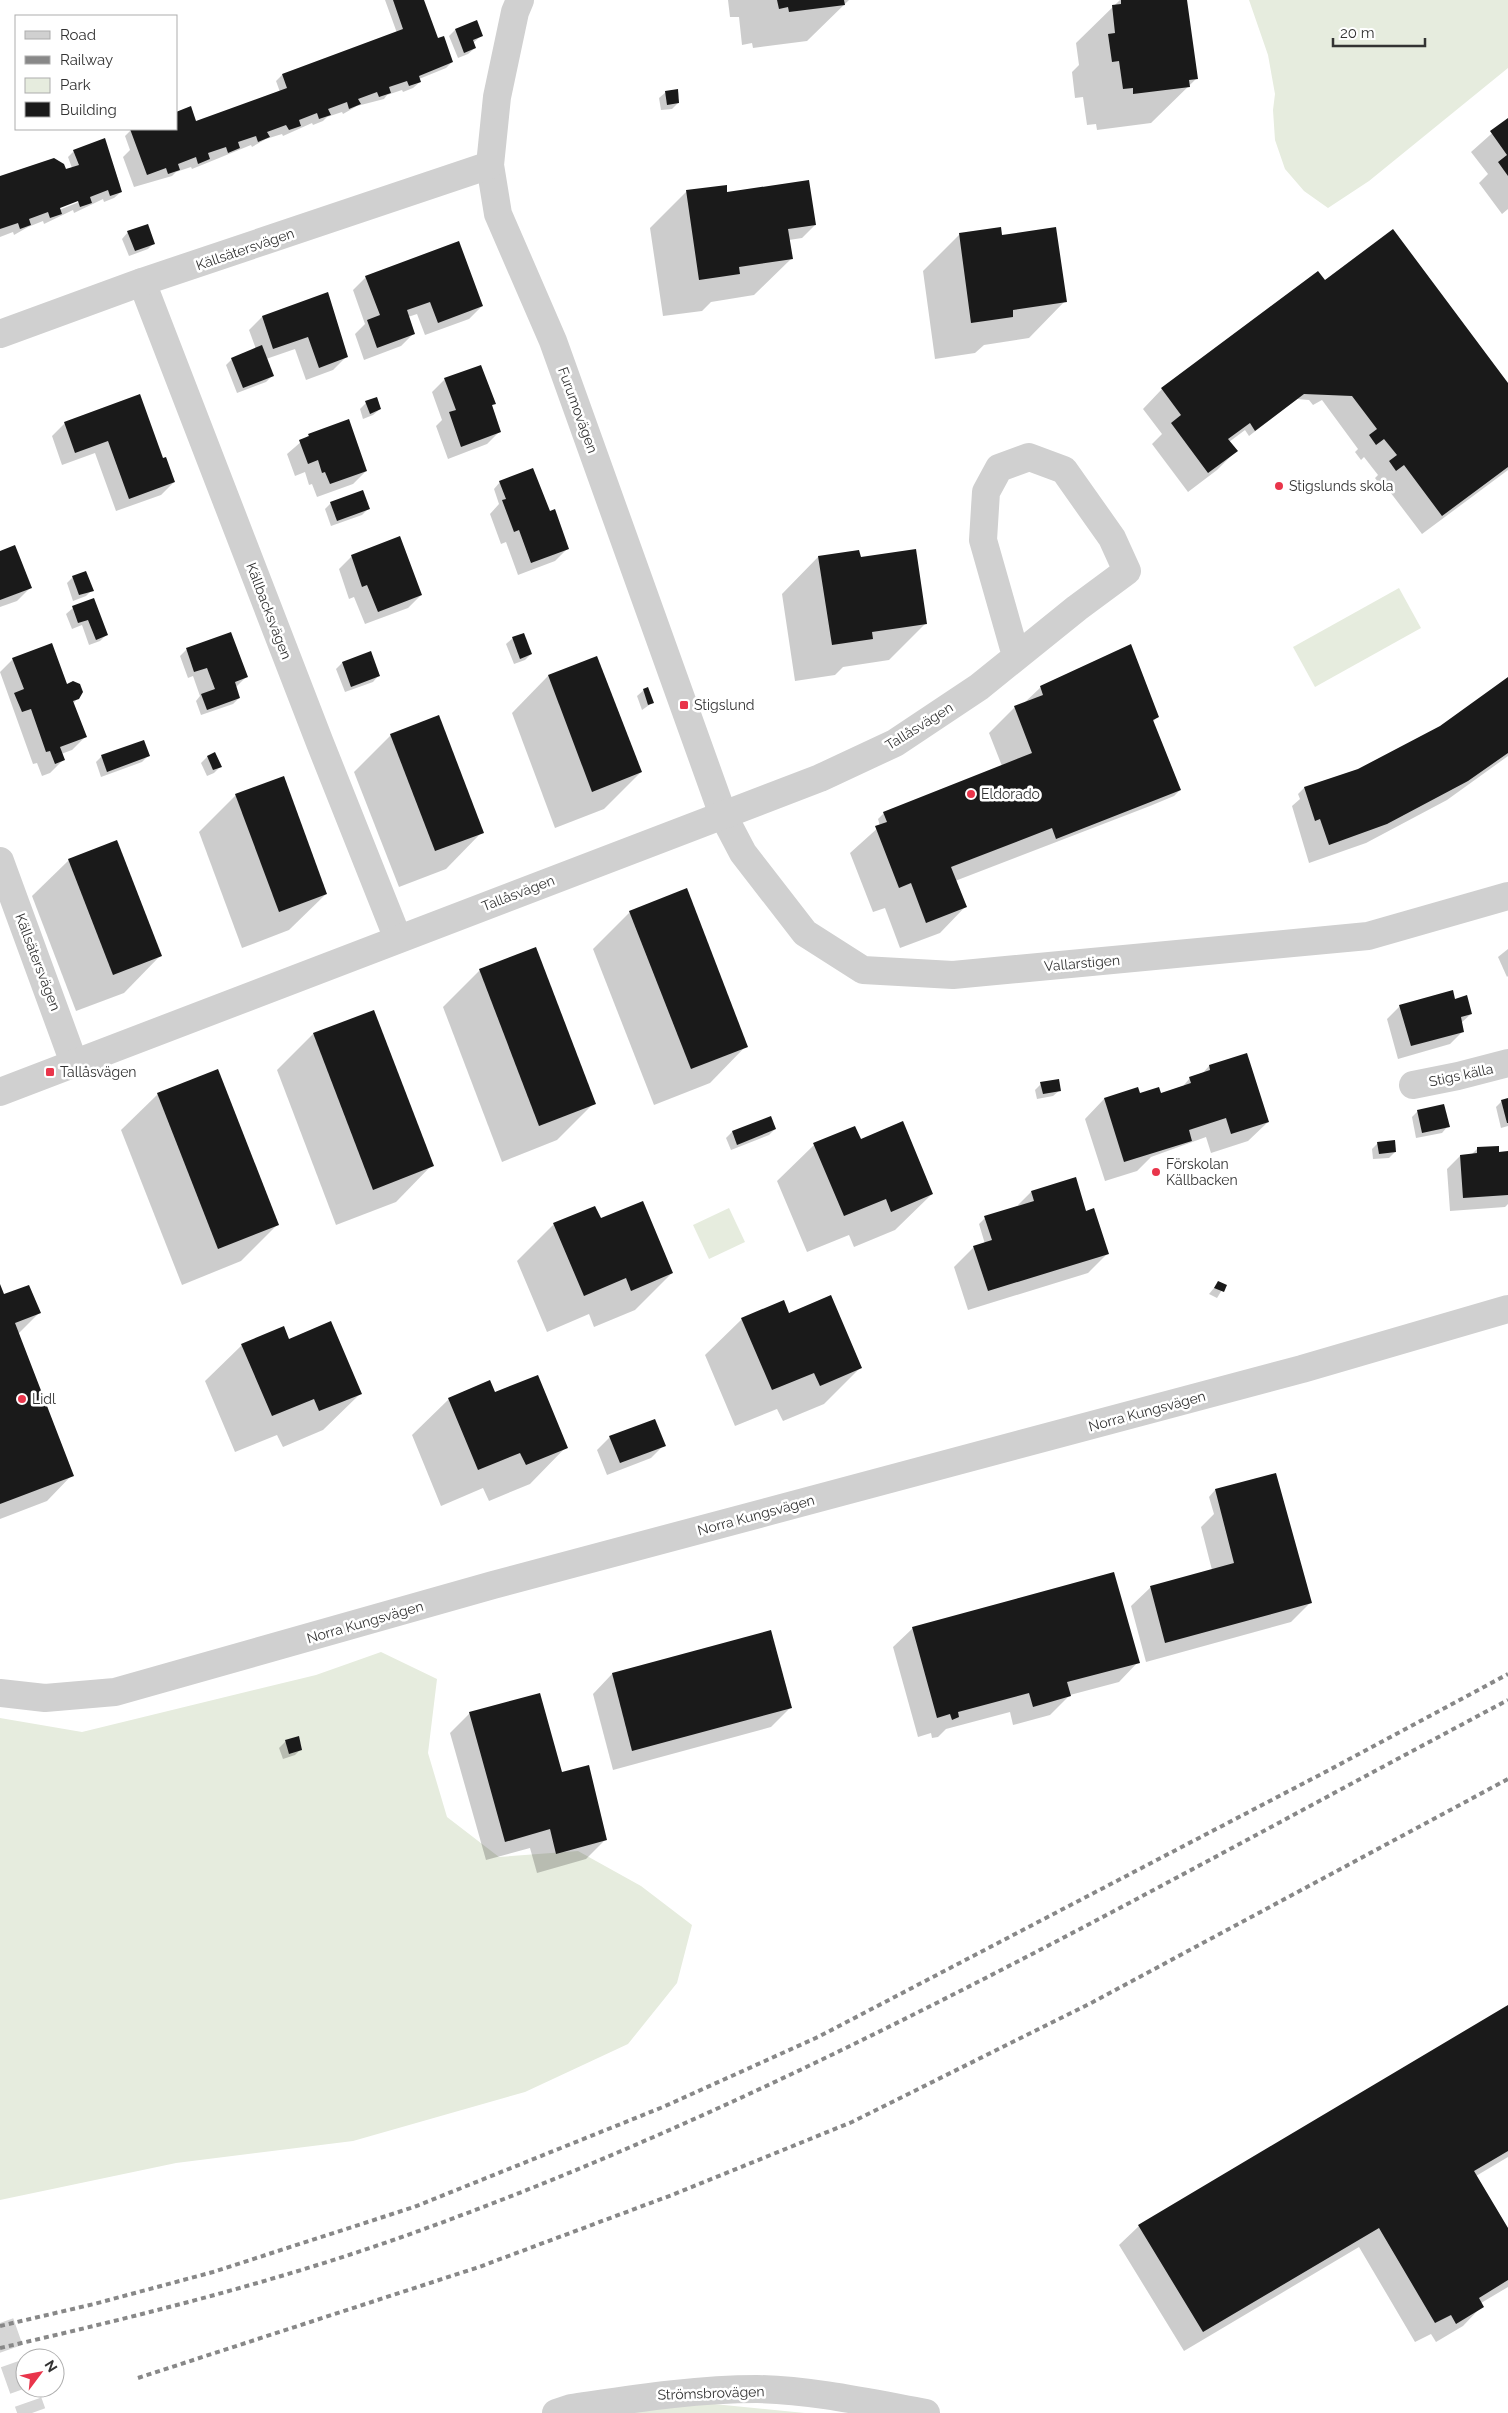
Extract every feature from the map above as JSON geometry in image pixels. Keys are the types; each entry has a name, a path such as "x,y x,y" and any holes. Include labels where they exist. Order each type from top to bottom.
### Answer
{"street":[{"name":"Furumovägen","path":"520,0 515,12 497,97 490,164 498,214 553,341 723,815"},
{"name":"Källsätersvägen","path":"0,334 142,282 490,164"},
{"name":"Källbacksvägen","path":"142,282 320,743 398,939"},
{"name":"Tallåsvägen","path":"0,1092 820,778 895,743 979,686 1127,571 1112,538 1064,470 1029,457 999,468 986,492 983,540 1016,656"},
{"name":"Vallarstigen","path":"723,815 743,853 805,933 863,970 954,975 1368,936 1508,896"},
{"name":"Källsätersvägen","path":"0,861 74,1063"},
{"name":"Stigs källa","path":"1413,1085 1508,1063"},
{"name":"Norra Kungsvägen","path":"0,1693 45,1698 115,1692 493,1585 1302,1369 1508,1309"},
{"name":"Strömsbrovägen","path":"556,2413 571,2408 670,2393 758,2389 840,2398 926,2413"}],"green space":[{"path":"1249,0 1508,0 1508,68 1369,181 1328,208 1304,191 1285,169 1275,140 1273,110 1275,94 1268,55"},
{"path":"1399,588 1421,628 1315,687 1293,647"},
{"path":"729,1208 745,1242 709,1259 693,1225"},
{"path":"381,1652 437,1679 428,1753 447,1817 499,1857 578,1851 641,1886 692,1925 677,1983 628,2044 525,2092 353,2141 176,2163 0,2200 0,1718 82,1732 316,1675"},
{"path":"684,2401 805,2413 621,2413"}],"building":[{"path":"393,0 424,0 438,38 444,36 453,62 419,76 421,82 409,86 407,81 389,87 391,93 379,97 377,92 358,99 361,104 349,109 347,102 328,109 331,115 319,119 317,113 299,120 301,126 289,130 286,125 267,132 270,137 258,142 256,136 238,142 240,148 228,153 226,147 208,153 210,159 198,164 196,157 178,164 180,170 168,174 166,168 147,175 130,130 178,130 178,111 191,106 196,121 287,88 282,74 403,29"},
{"path":"777,0 844,0 845,5 789,12 788,7 779,9"},
{"path":"1121,0 1187,0 1198,79 1189,80 1190,87 1133,94 1133,88 1123,89 1119,61 1112,62 1108,34 1115,33 1112,5 1121,4"},
{"path":"477,20 483,36 473,40 476,48 464,53 455,29"},
{"path":"678,89 679,103 667,105 665,91"},
{"path":"1508,118 1508,176 1498,162 1507,155 1490,131"},
{"path":"105,138 122,192 110,196 108,190 90,197 92,203 80,207 78,201 60,208 62,214 50,218 48,212 29,219 31,225 20,229 18,223 0,229 0,176 54,158 64,164 66,169 79,165 73,150"},
{"path":"809,180 816,225 788,229 793,259 739,267 740,274 699,280 686,190 727,185 727,192"},
{"path":"148,224 155,244 135,251 127,231"},
{"path":"1001,227 1002,235 1056,227 1067,302 1013,310 1013,317 971,323 959,233"},
{"path":"1393,229 1508,383 1508,467 1442,516 1404,465 1396,471 1389,461 1397,455 1384,439 1376,445 1369,435 1377,429 1352,396 1304,394 1255,431 1250,423 1228,439 1238,451 1208,473 1171,423 1181,415 1161,388 1318,271 1325,280"},
{"path":"459,241 483,306 438,323 430,302 407,310 415,334 377,348 367,320 380,315 365,276"},
{"path":"328,292 348,357 319,368 308,337 273,349 262,316"},
{"path":"262,345 274,376 243,388 231,358"},
{"path":"481,365 496,404 492,405 501,432 461,447 449,412 456,410 444,378"},
{"path":"140,394 163,458 166,457 175,482 129,499 108,441 75,453 64,422"},
{"path":"377,397 381,409 370,414 365,401"},
{"path":"349,419 367,471 330,484 325,472 322,473 318,460 308,464 299,440 309,436 308,434"},
{"path":"533,468 550,511 555,509 569,549 531,563 519,530 514,532 502,500 506,499 499,481"},
{"path":"363,490 370,509 337,521 330,502"},
{"path":"400,536 422,595 378,612 367,585 362,587 351,555"},
{"path":"15,545 32,588 0,600 0,551"},
{"path":"916,549 927,624 872,632 873,639 832,645 818,556 859,550 861,557"},
{"path":"86,571 94,591 79,595 72,576"},
{"path":"94,598 108,635 96,640 88,620 78,623 72,606"},
{"path":"231,632 248,677 235,682 240,698 207,710 201,694 215,689 207,668 194,672 186,648"},
{"path":"524,633 532,654 520,659 512,637"},
{"path":"52,643 67,684 73,681 80,684 83,692 79,699 73,701 87,737 60,747 65,760 55,764 50,751 46,752 31,709 22,712 14,693 24,689 12,658"},
{"path":"1131,644 1159,717 1153,720 1181,790 1056,839 1052,828 951,867 967,907 926,923 911,883 899,888 875,826 887,822 883,812 1032,753 1014,706 1043,695 1040,686"},
{"path":"371,651 380,676 351,687 342,662"},
{"path":"597,656 642,772 592,792 548,675"},
{"path":"1508,677 1508,753 1468,781 1387,824 1329,845 1320,819 1315,821 1304,787 1358,769 1440,726"},
{"path":"648,687 654,703 648,705 643,689"},
{"path":"439,715 484,833 435,851 390,734"},
{"path":"144,740 150,756 107,772 101,755"},
{"path":"215,752 222,767 213,770 207,756"},
{"path":"284,776 327,894 279,912 235,794"},
{"path":"117,840 162,956 113,975 68,859"},
{"path":"687,888 748,1047 691,1069 629,911"},
{"path":"536,947 596,1104 539,1126 479,969"},
{"path":"1453,990 1455,999 1467,995 1472,1014 1461,1017 1464,1032 1411,1046 1399,1005"},
{"path":"374,1010 434,1166 373,1190 313,1033"},
{"path":"1247,1053 1269,1122 1231,1134 1226,1118 1189,1130 1192,1141 1124,1162 1104,1098 1138,1087 1140,1093 1159,1087 1161,1093 1191,1083 1189,1077 1210,1070 1209,1065"},
{"path":"218,1069 279,1225 218,1249 157,1093"},
{"path":"1059,1079 1061,1091 1043,1094 1040,1082"},
{"path":"1508,1098 1508,1123 1507,1123 1501,1100"},
{"path":"1444,1104 1450,1127 1422,1133 1417,1110"},
{"path":"771,1116 776,1129 737,1145 732,1131"},
{"path":"903,1121 933,1194 891,1212 886,1199 844,1216 813,1143 855,1126 861,1139"},
{"path":"1395,1140 1396,1152 1379,1154 1377,1142"},
{"path":"1499,1146 1499,1152 1508,1151 1508,1195 1463,1198 1460,1155 1477,1153 1477,1147"},
{"path":"1076,1177 1086,1211 1094,1208 1109,1254 988,1291 973,1246 992,1240 984,1216 1034,1201 1031,1191"},
{"path":"643,1201 673,1273 631,1291 626,1278 584,1296 553,1223 595,1206 601,1218"},
{"path":"1218,1281 1227,1285 1224,1292 1214,1288"},
{"name":"Lidl","path":"0,1284 4,1294 29,1285 41,1313 15,1323 74,1476 0,1504"},
{"path":"831,1295 862,1368 820,1386 814,1373 772,1390 741,1318 784,1300 789,1313"},
{"path":"331,1321 362,1394 319,1411 314,1399 272,1416 241,1344 284,1326 289,1339"},
{"path":"538,1375 568,1448 526,1465 520,1453 478,1470 448,1398 490,1380 495,1392"},
{"path":"655,1419 666,1446 620,1463 609,1436"},
{"path":"1276,1473 1312,1603 1165,1643 1150,1586 1234,1563 1215,1489"},
{"path":"1114,1572 1140,1663 1067,1682 1071,1696 1033,1707 1029,1693 958,1712 959,1717 952,1720 950,1714 937,1718 912,1627"},
{"path":"771,1630 792,1708 632,1751 612,1673"},
{"path":"540,1693 562,1772 589,1765 607,1840 556,1854 550,1829 505,1842 469,1712"},
{"path":"299,1736 302,1750 289,1754 285,1740"},
{"path":"1508,2005 1508,2151 1474,2171 1508,2228 1508,2280 1479,2298 1484,2307 1456,2324 1451,2315 1435,2323 1379,2228 1203,2332 1138,2225"}],"tunnel":[{"path":"0,2323 32,2413"}],"railway":[{"path":"0,2326 94,2304 213,2272 414,2207 663,2107 818,2037 1331,1769 1508,1674"},
{"path":"0,2348 201,2299 350,2255 543,2183 685,2123 825,2058 963,1990 1508,1700"},
{"path":"138,2378 479,2267 672,2195 852,2122 1093,2002 1508,1779"}],"place":[{"name":"Stigslunds skola","path":"1279,486"},
{"name":"Stigslund","path":"684,705"},
{"name":"Eldorado","path":"971,794"},
{"name":"Tallåsvägen","path":"50,1072"},
{"name":"Förskolan Källbacken","path":"1156,1172"},
{"name":"Lidl","path":"22,1399"}]}
